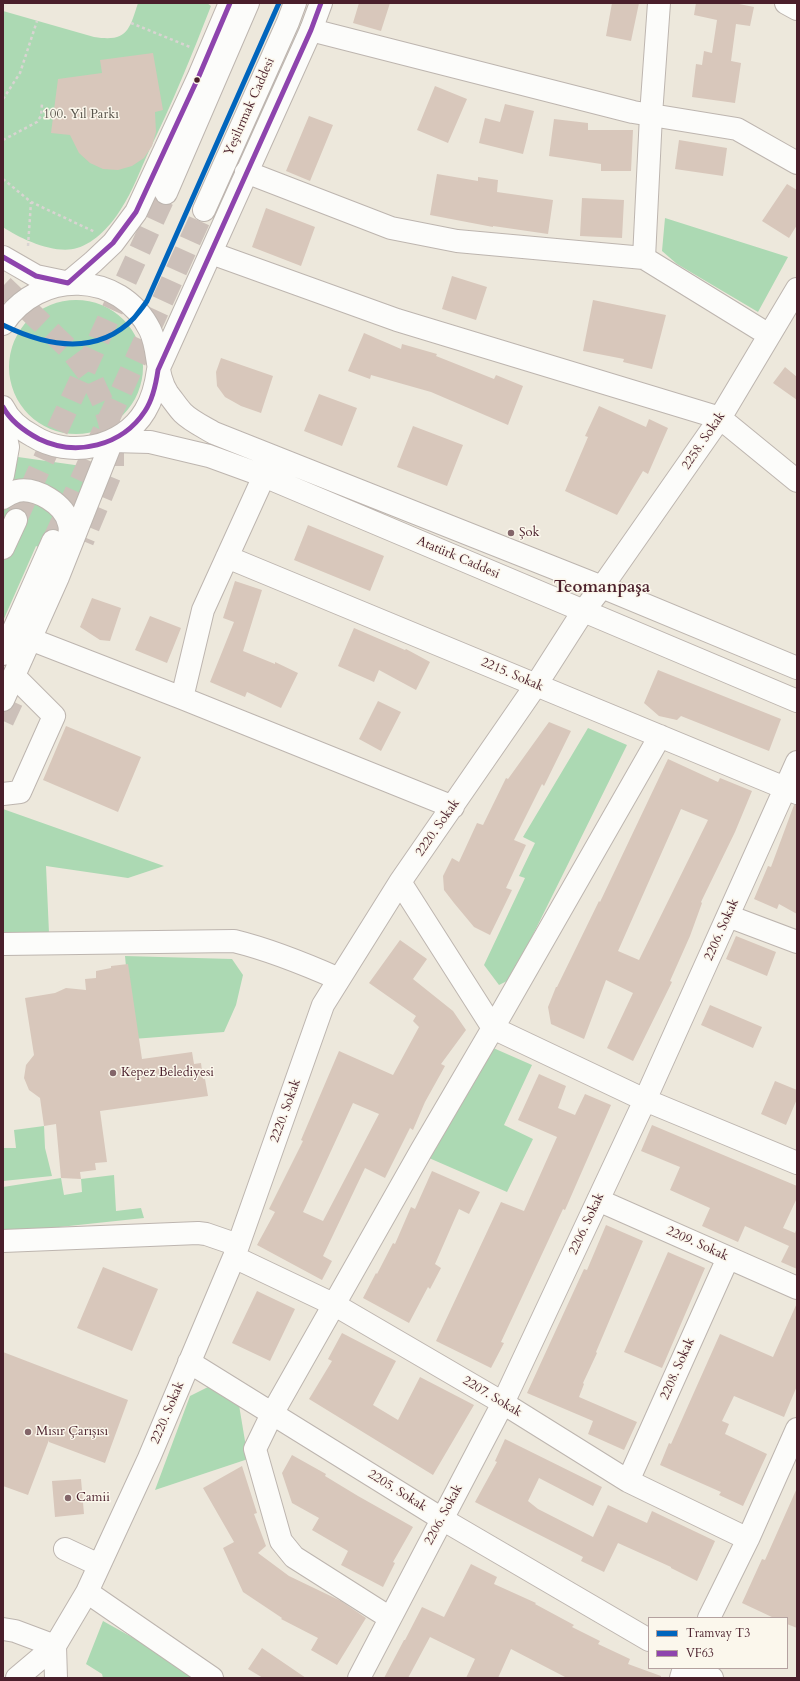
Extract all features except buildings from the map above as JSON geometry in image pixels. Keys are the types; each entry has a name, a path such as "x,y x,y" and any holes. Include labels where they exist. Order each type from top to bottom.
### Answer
{"street":[{"path":"166,193 233,3"},
{"path":"3,324 8,316 24,300 45,288 68,283 93,262 113,242 136,212 233,3"},
{"name":"Yeşilırmak Caddesi","path":"204,210 295,3"},
{"path":"158,370 311,30 321,3"},
{"path":"644,258 650,115 659,3"},
{"path":"786,3 797,9"},
{"path":"311,30 633,112 737,129 797,163"},
{"path":"246,172 391,228 457,241 644,258 769,335"},
{"path":"211,254 397,320 720,418 797,481"},
{"path":"3,257 36,276 68,283 91,284 112,292 131,304 150,330 157,350 158,370 154,392 145,412 130,428 112,440 89,448 65,448 41,442 21,429 7,415 3,407"},
{"name":"2258. Sokak","path":"602,587 720,418 797,289"},
{"name":"Atatürk Caddesi","path":"158,370 167,392 184,414 214,433 602,587 797,668"},
{"path":"3,423 8,447 3,475"},
{"path":"3,700 58,577 112,440"},
{"name":"Atatürk Caddesi","path":"112,440 157,444 209,456 264,476 797,701"},
{"path":"182,698 203,610 264,476"},
{"path":"3,498 17,491 32,491 47,498 61,508 69,523 70,534 58,577"},
{"path":"3,548 16,520"},
{"path":"3,654 53,541"},
{"name":"2215. Sokak","path":"227,557 791,790"},
{"name":"2220. Sokak","path":"55,1646 87,1592 148,1458 236,1251 323,1005 400,882 536,685 584,610 602,587"},
{"path":"30,639 182,698 453,807"},
{"path":"3,794 20,792 54,716 14,676"},
{"path":"390,1618 294,1557 281,1541 255,1449 272,1414 421,1151 660,736"},
{"name":"2206. Sokak","path":"359,1678 503,1403 645,1100 728,916 791,790 797,762"},
{"path":"400,882 493,1028 645,1100 795,1158"},
{"path":"728,916 797,942"},
{"path":"3,944 234,941 274,952 339,979"},
{"name":"2209. Sokak","path":"598,1200 797,1288"},
{"name":"2207. Sokak","path":"3,1242 198,1233 206,1234 334,1305 503,1403 628,1480 748,1539"},
{"name":"2208. Sokak","path":"628,1480 728,1258"},
{"name":"2205. Sokak","path":"189,1362 442,1519 648,1639"},
{"path":"709,1617 748,1539 797,1429"},
{"path":"65,1548 99,1565"},
{"path":"87,1592 212,1678"},
{"path":"3,1629 15,1631 55,1646"},
{"path":"17,1678 55,1646"},
{"path":"55,1646 56,1678"},
{"path":"698,1669 712,1678"}],"path":[{"path":"3,99 20,73 37,21"},
{"path":"131,23 193,48"},
{"path":"3,140 37,122 41,116 42,104"},
{"path":"3,179 31,202 98,234"},
{"path":"28,246 31,202"}],"green space":[{"name":"100. Yıl Parkı","path":"138,3 207,3 211,6 174,97 129,195 108,227 84,246 68,250 49,248 28,241 10,232 3,227 3,11 94,37 114,38 120,36 129,27"},
{"path":"665,218 788,257 758,312 677,264 662,251"},
{"path":"83,300 96,302 124,319 141,347 143,367 141,387 124,415 96,432 69,434 56,432 28,415 11,387 9,360 11,347 28,319 56,302"},
{"path":"18,457 96,468 75,512 62,495 49,486 24,482 12,483"},
{"path":"25,499 49,509 62,528 55,554 36,546 3,621 3,511 13,502"},
{"path":"588,728 627,745 511,979 499,985 484,965 525,878 519,876 535,843 523,837"},
{"path":"3,809 164,866 128,878 46,866 49,933 3,933"},
{"path":"125,956 232,959 243,975 236,1005 224,1032 133,1039"},
{"path":"491,1047 532,1065 504,1125 533,1139 507,1192 429,1158"},
{"path":"44,1126 45,1148 52,1176 3,1181 3,1148 16,1148 14,1130"},
{"path":"114,1175 116,1211 141,1208 144,1218 3,1233 3,1187 61,1178 64,1195 82,1192 81,1179"},
{"path":"208,1387 239,1405 248,1459 155,1490 190,1396"},
{"path":"103,1621 164,1655 196,1678 103,1678 102,1674 86,1664"}],"tunnel":[{"path":"16,520 166,193"},
{"path":"53,541 204,210"},
{"path":"3,286 72,352 91,377 104,405 113,436 113,469 83,541"},
{"path":"3,721 21,682"}],"tram line":[{"name":"T3","path":"3,325 36,338 70,344 87,343 104,338 119,330 134,318 147,301 279,3"}],"transit line":[{"name":"VF63","path":"3,257 36,276 68,283 113,243 136,212 199,76 230,3"},
{"name":"VF63","path":"3,407 14,422 28,433 53,444 68,447 97,445 111,440 124,433 145,411 154,391 158,370 311,30 321,3"}],"place":[{"name":"Şok","path":"511,533"},
{"name":"Kepez Belediyesi","path":"113,1073"},
{"name":"Mısır Çarışısı","path":"28,1432"},
{"name":"Camii","path":"68,1498"}],"district":[{"name":"Teomanpaşa","path":"602,588"}]}
